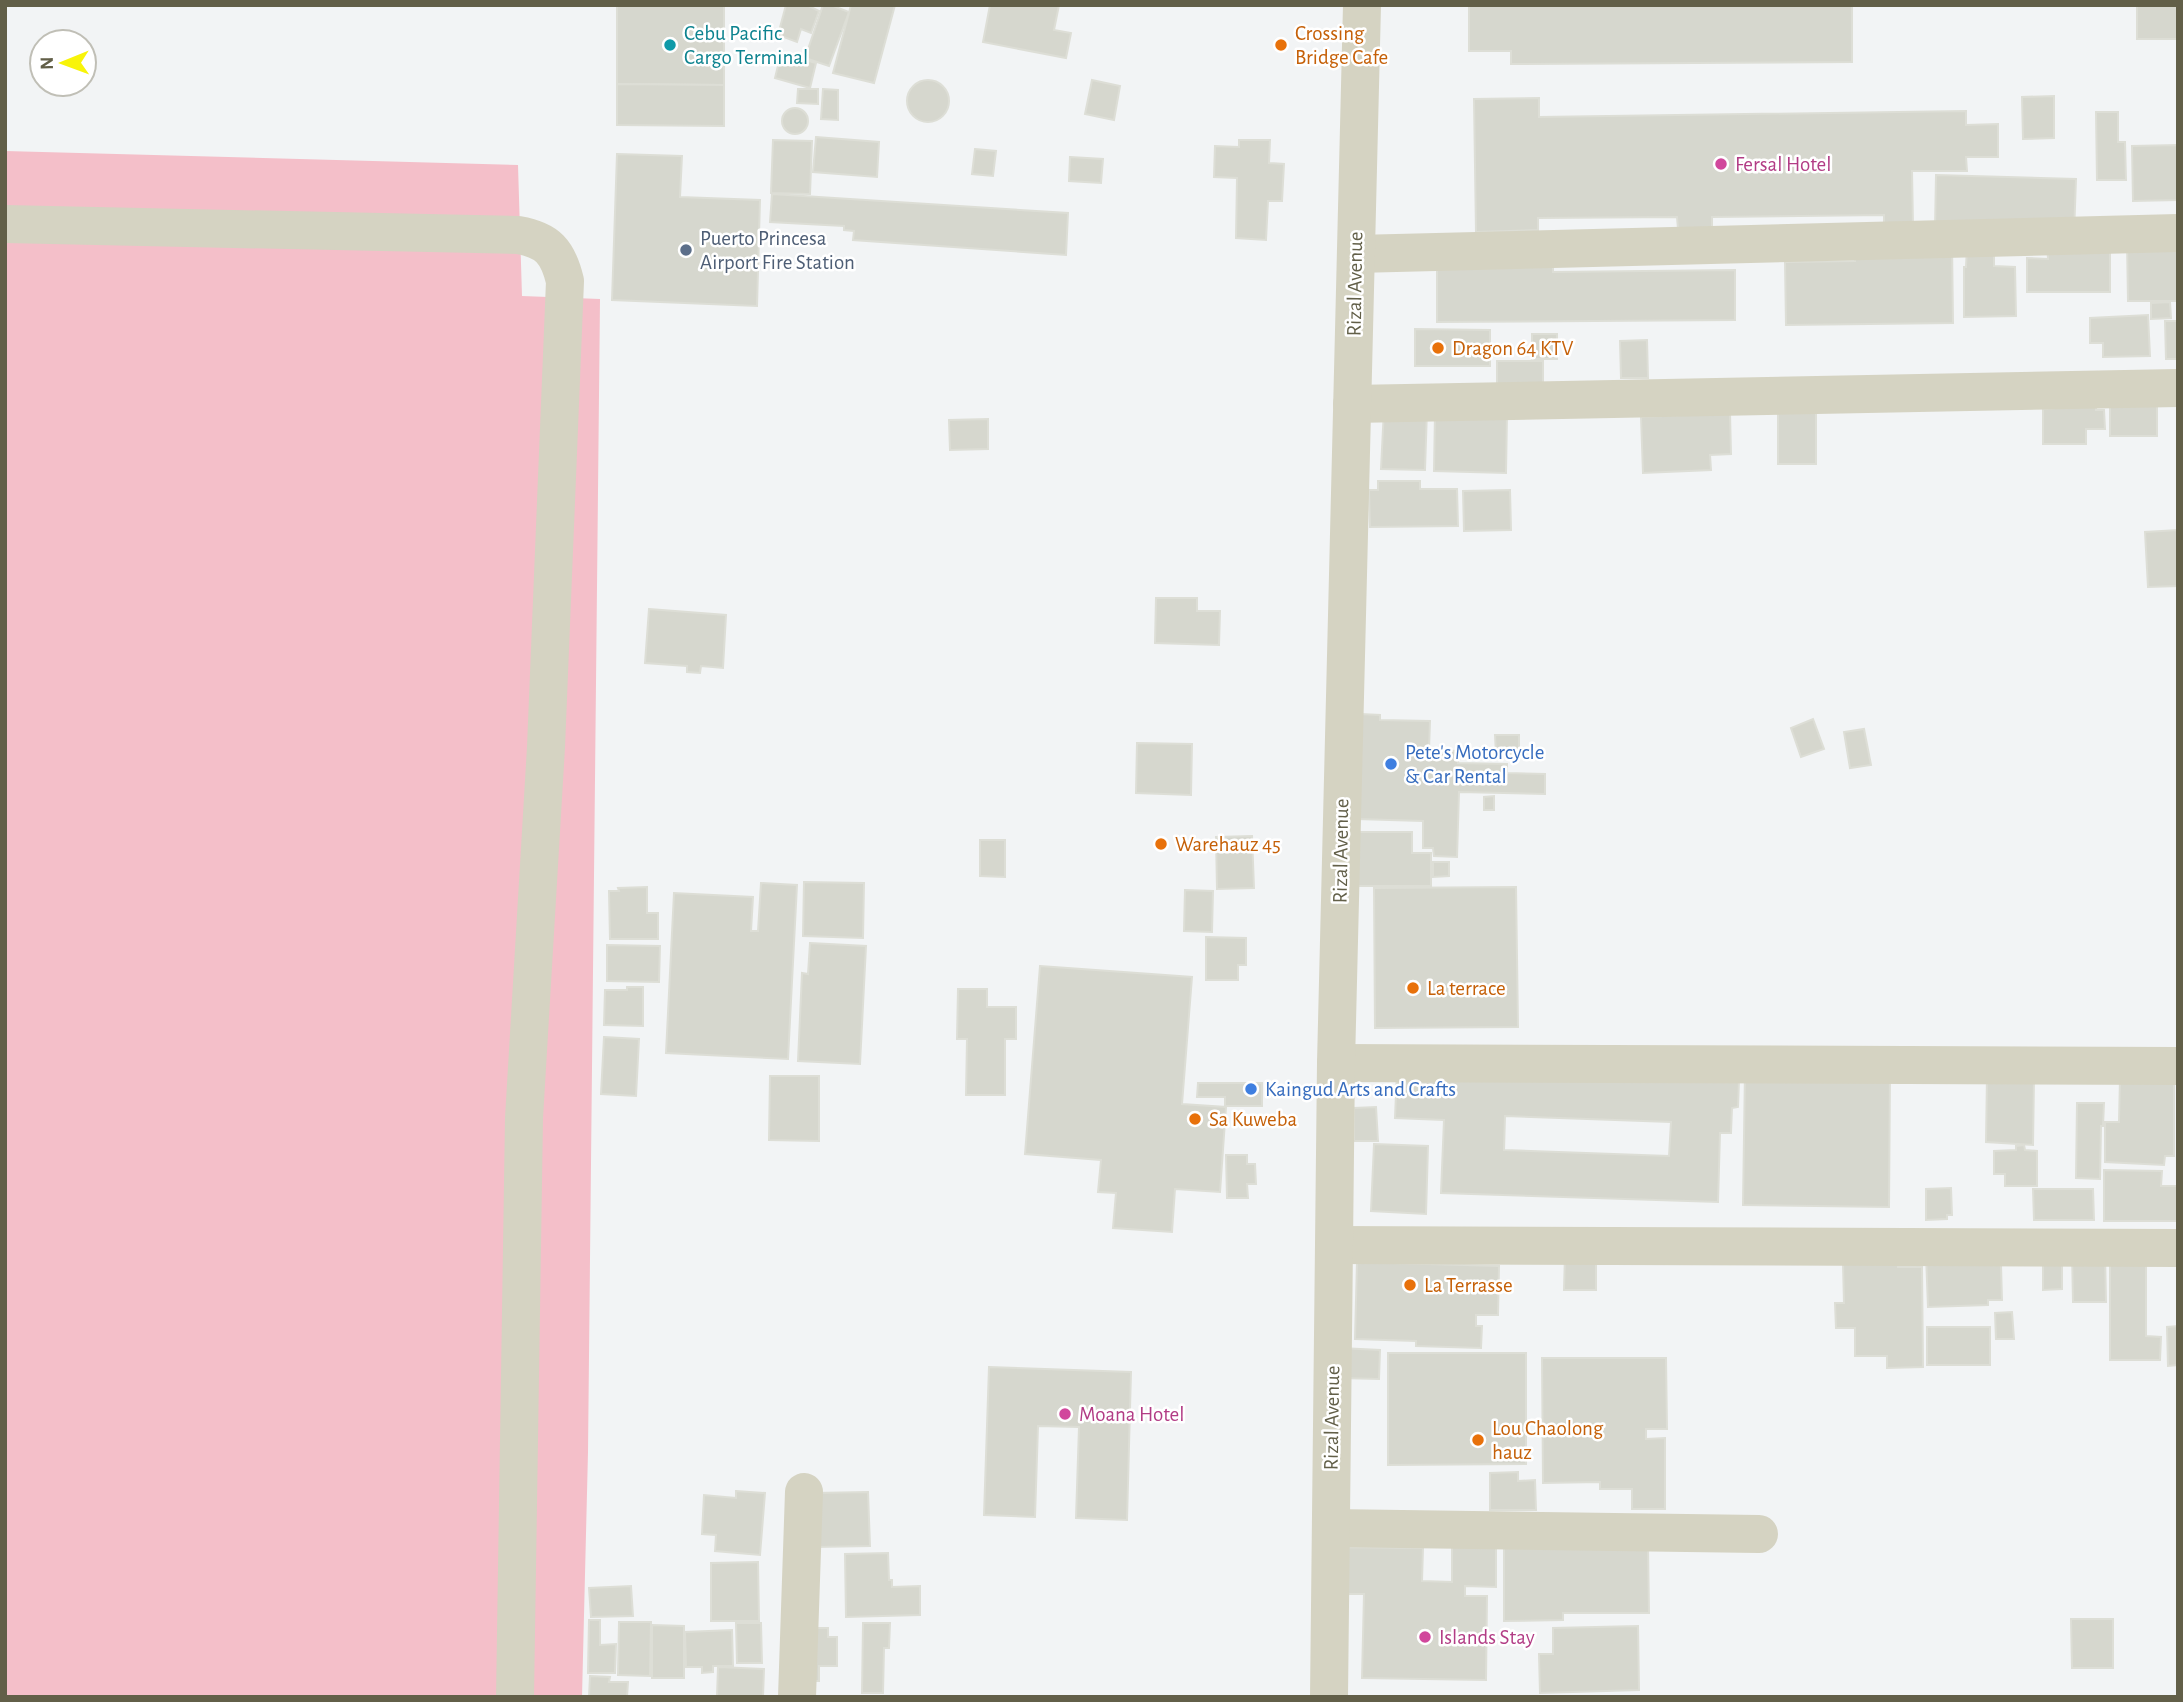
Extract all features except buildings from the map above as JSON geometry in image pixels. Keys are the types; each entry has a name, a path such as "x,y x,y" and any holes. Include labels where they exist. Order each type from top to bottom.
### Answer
{"street":[{"name":"Rizal Avenue","path":"1329,1697 1336,1063 1362,5"},
{"path":"5,224 518,235 536,238 551,248 561,264 565,281 546,747 524,1118 515,1697"},
{"path":"1356,254 2178,233"},
{"path":"1352,404 2178,387"},
{"path":"1336,1063 2178,1066"},
{"path":"1334,1245 2178,1248"},
{"path":"797,1697 804,1492"},
{"path":"1331,1528 1759,1534"}],"shaded area":[{"path":"5,151 518,165 522,296 600,299 588,1452 582,1697 5,1697"}],"place":[{"name":"Cebu Pacific Cargo Terminal","path":"670,45"},
{"name":"Crossing Bridge Cafe","path":"1281,45"},
{"name":"Fersal Hotel","path":"1721,164"},
{"name":"Puerto Princesa Airport Fire Station","path":"686,250"},
{"name":"Dragon 64 KTV","path":"1438,348"},
{"name":"Pete's Motorcycle & Car Rental","path":"1391,764"},
{"name":"Warehauz 45","path":"1161,844"},
{"name":"La terrace","path":"1413,988"},
{"name":"Kaingud Arts and Crafts","path":"1251,1089"},
{"name":"Sa Kuweba","path":"1195,1119"},
{"name":"La Terrasse","path":"1410,1285"},
{"name":"Moana Hotel","path":"1065,1414"},
{"name":"Lou Chaolong hauz","path":"1478,1440"},
{"name":"Islands Stay","path":"1425,1637"}]}
